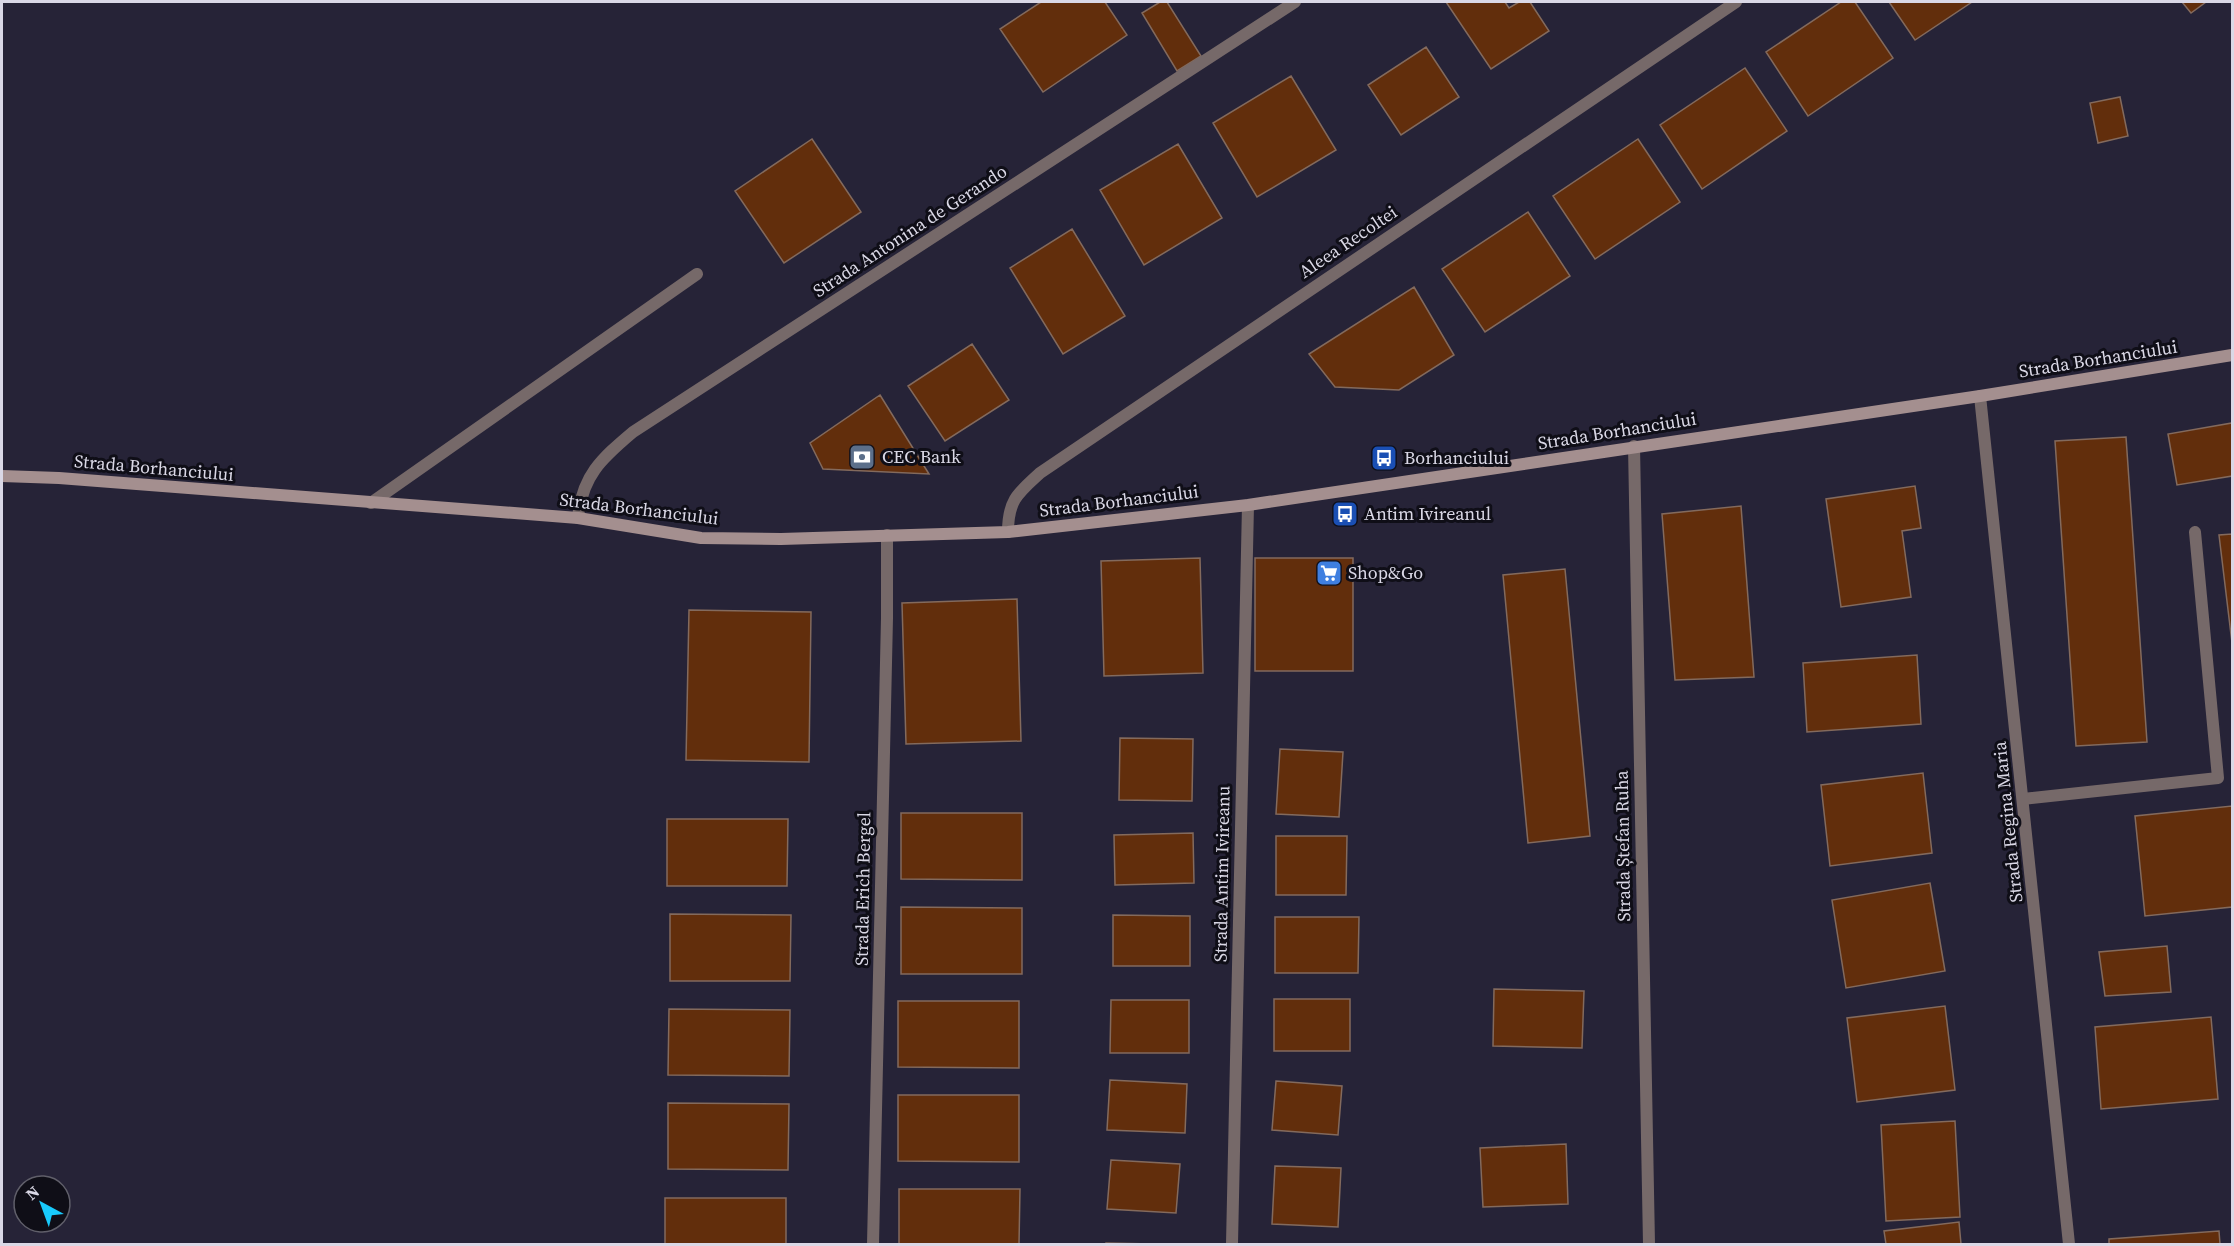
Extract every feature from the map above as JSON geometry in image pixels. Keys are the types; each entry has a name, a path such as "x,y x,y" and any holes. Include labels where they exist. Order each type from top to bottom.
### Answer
{"main road":[{"name":"Strada Borhanciului","path":"2,476 59,478 578,518 701,538 781,539 1008,532 1248,505 1980,396 2232,355"}],"street":[{"name":"Strada Antonina de Gerando","path":"578,518 580,497 590,475 606,454 633,432 1295,2"},
{"name":"Aleea Recoltei","path":"1008,532 1008,513 1017,494 1040,473 1736,2"},
{"path":"371,503 697,274"},
{"name":"Strada Regina Maria","path":"1980,396 2069,1245"},
{"name":"Strada Ștefan Ruha","path":"1634,446 1649,1245"},
{"name":"Strada Antim Ivireanu","path":"1232,1245 1248,505"},
{"path":"2023,799 2218,778 2195,532"},
{"name":"Strada Erich Bergel","path":"873,1245 887,618 886,535"}],"building":[{"path":"1041,2 1105,2 1127,35 1043,92 1000,29"},
{"path":"1160,2 1167,2 1201,56 1177,71 1142,13"},
{"path":"1446,2 1505,2 1509,8 1519,2 1530,2 1549,31 1491,69"},
{"path":"1841,2 1855,2 1893,58 1808,116 1766,52"},
{"path":"1889,2 1972,2 1915,40"},
{"path":"2182,2 2206,2 2191,13"},
{"path":"1426,47 1459,97 1401,135 1368,85"},
{"path":"1745,68 1787,131 1702,189 1660,125"},
{"path":"1291,76 1336,150 1257,197 1213,123"},
{"path":"2120,97 2128,136 2098,143 2090,103"},
{"path":"812,139 861,212 784,263 735,191"},
{"path":"1638,139 1680,202 1595,259 1553,196"},
{"path":"1178,144 1222,218 1144,265 1100,190"},
{"path":"1528,212 1570,276 1485,332 1442,269"},
{"path":"1072,229 1125,316 1063,354 1010,268"},
{"path":"1414,287 1454,355 1399,390 1335,387 1309,354"},
{"path":"972,344 1009,400 945,441 908,386"},
{"path":"880,395 929,474 823,469 810,443"},
{"path":"2232,423 2232,476 2177,485 2168,434"},
{"path":"2126,437 2147,742 2076,746 2055,441"},
{"path":"1915,486 1921,528 1902,531 1911,597 1841,607 1826,499"},
{"path":"1741,506 1754,677 1675,680 1662,514"},
{"path":"2232,534 2232,643 2219,535"},
{"path":"1200,558 1203,673 1104,676 1101,561"},
{"path":"1255,558 1353,558 1353,671 1255,671"},
{"path":"1565,569 1590,836 1528,843 1503,575"},
{"path":"1017,599 1021,741 906,744 902,603"},
{"path":"689,610 811,612 809,762 686,760"},
{"path":"1917,655 1921,724 1807,732 1803,663"},
{"path":"1120,738 1193,739 1192,801 1119,800"},
{"path":"1280,749 1343,752 1339,817 1276,814"},
{"path":"1923,773 1932,853 1830,866 1821,785"},
{"path":"2232,806 2232,907 2145,916 2135,816"},
{"path":"901,813 1022,813 1022,880 901,879"},
{"path":"667,819 788,819 787,886 667,886"},
{"path":"1193,833 1194,883 1115,885 1114,835"},
{"path":"1276,836 1347,836 1346,895 1276,895"},
{"path":"1930,883 1945,971 1846,988 1832,900"},
{"path":"901,907 1022,908 1022,974 901,974"},
{"path":"670,914 791,915 790,981 670,981"},
{"path":"1113,915 1190,916 1190,966 1113,966"},
{"path":"1275,917 1359,917 1358,973 1275,973"},
{"path":"2167,946 2171,992 2105,996 2099,952"},
{"path":"1494,989 1584,991 1582,1048 1493,1046"},
{"path":"1274,999 1350,999 1350,1051 1274,1051"},
{"path":"1111,1000 1189,1000 1189,1053 1110,1053"},
{"path":"898,1001 1019,1001 1019,1068 898,1067"},
{"path":"1945,1006 1955,1090 1857,1102 1847,1018"},
{"path":"669,1009 790,1010 789,1076 668,1075"},
{"path":"2211,1017 2218,1099 2101,1109 2095,1027"},
{"path":"1110,1080 1187,1084 1185,1133 1107,1130"},
{"path":"1276,1081 1342,1086 1338,1135 1272,1130"},
{"path":"898,1095 1019,1095 1019,1162 898,1161"},
{"path":"668,1103 789,1104 788,1170 668,1169"},
{"path":"1955,1121 1960,1217 1886,1221 1881,1125"},
{"path":"1566,1144 1568,1204 1483,1207 1480,1148"},
{"path":"1111,1160 1180,1164 1176,1213 1107,1209"},
{"path":"1275,1166 1341,1168 1338,1227 1272,1224"},
{"path":"899,1189 1020,1189 1019,1244 899,1244"},
{"path":"665,1198 786,1198 786,1244 665,1244"},
{"path":"1959,1222 1961,1244 1886,1244 1884,1231"},
{"path":"2219,1231 2220,1244 2109,1244 2109,1239"},
{"path":"1106,1243 1153,1244 1106,1244"}],"place":[{"name":"CEC Bank","path":"862,457"},
{"name":"Borhanciului","path":"1384,458"},
{"name":"Antim Ivireanul","path":"1345,514"},
{"name":"Shop&Go","path":"1329,573"}]}
